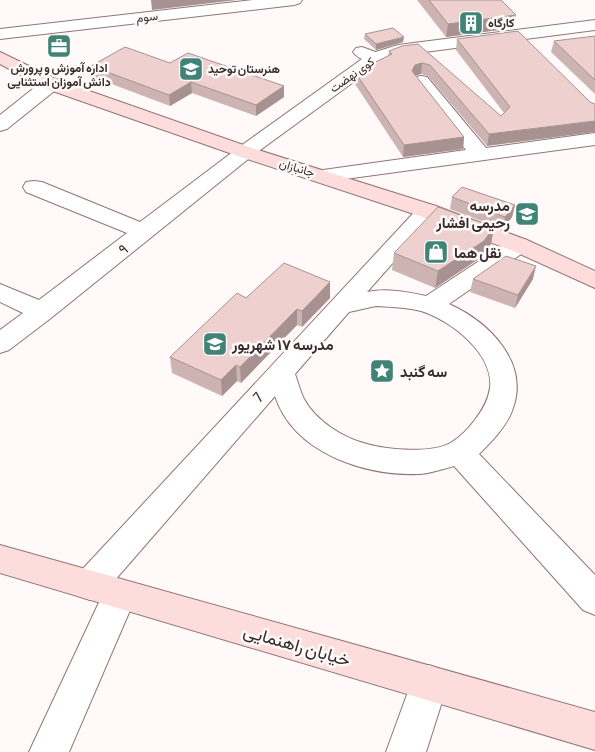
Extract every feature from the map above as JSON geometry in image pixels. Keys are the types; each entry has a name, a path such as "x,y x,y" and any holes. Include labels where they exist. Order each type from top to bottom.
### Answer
{"main road":[{"name":"جانبازان","path":"0,57 51,84 168,120 245,152 428,211 519,245 595,280"},
{"name":"خیابان راهنمایی","path":"0,559 595,731"}],"street":[{"name":"سوم","path":"0,34 294,0"},
{"name":"کوی نهضت","path":"245,152 368,55 595,25"},
{"path":"520,34 533,48"},
{"path":"421,81 481,155"},
{"path":"0,125 51,84"},
{"path":"323,176 595,139"},
{"name":"۹","path":"0,344 245,152"},
{"path":"34,187 144,232"},
{"name":"7","path":"49,752 85,676 105,590 281,372 428,211"},
{"path":"430,305 519,245"},
{"path":"0,292 42,312"},
{"path":"281,372 292,404 312,429 343,449 381,460 422,462 460,453 480,434 498,412 504,386 498,360 482,337 458,318 430,305 403,299 376,298 341,305"},
{"path":"460,453 595,599"},
{"path":"406,752 429,683"}],"building":[{"path":"429,0 501,0 516,15 448,24"},
{"path":"393,28 404,37 376,44 365,34"},
{"path":"518,31 590,102 595,104 595,121 489,134 430,65 422,63 415,65 412,71 464,137 404,145 355,72 392,54 389,51 402,46 418,44 501,116 510,107 457,39"},
{"path":"595,36 595,80 554,41"},
{"path":"125,47 170,63 188,53 284,86 256,105 191,82 169,95 91,66"},
{"path":"462,187 515,205 505,217 452,197"},
{"path":"438,207 494,227 484,241 438,271 394,253"},
{"path":"506,256 536,266 518,295 473,279"},
{"path":"284,263 330,282 302,311 297,309 240,367 236,365 221,380 170,357 237,293 246,298"}],"place":[{"name":"کارگاه","path":"471,23"},
{"name":"اداره آموزش و پرورش دانش آموزان استثنایی","path":"59,46"},
{"name":"هنرستان توحید","path":"191,69"},
{"name":"مدرسه رحیمی افشار","path":"527,214"},
{"name":"نقل هما","path":"436,252"},
{"name":"مدرسه ۱۷ شهریور","path":"215,344"},
{"name":"سه گنبد","path":"382,371"}]}
